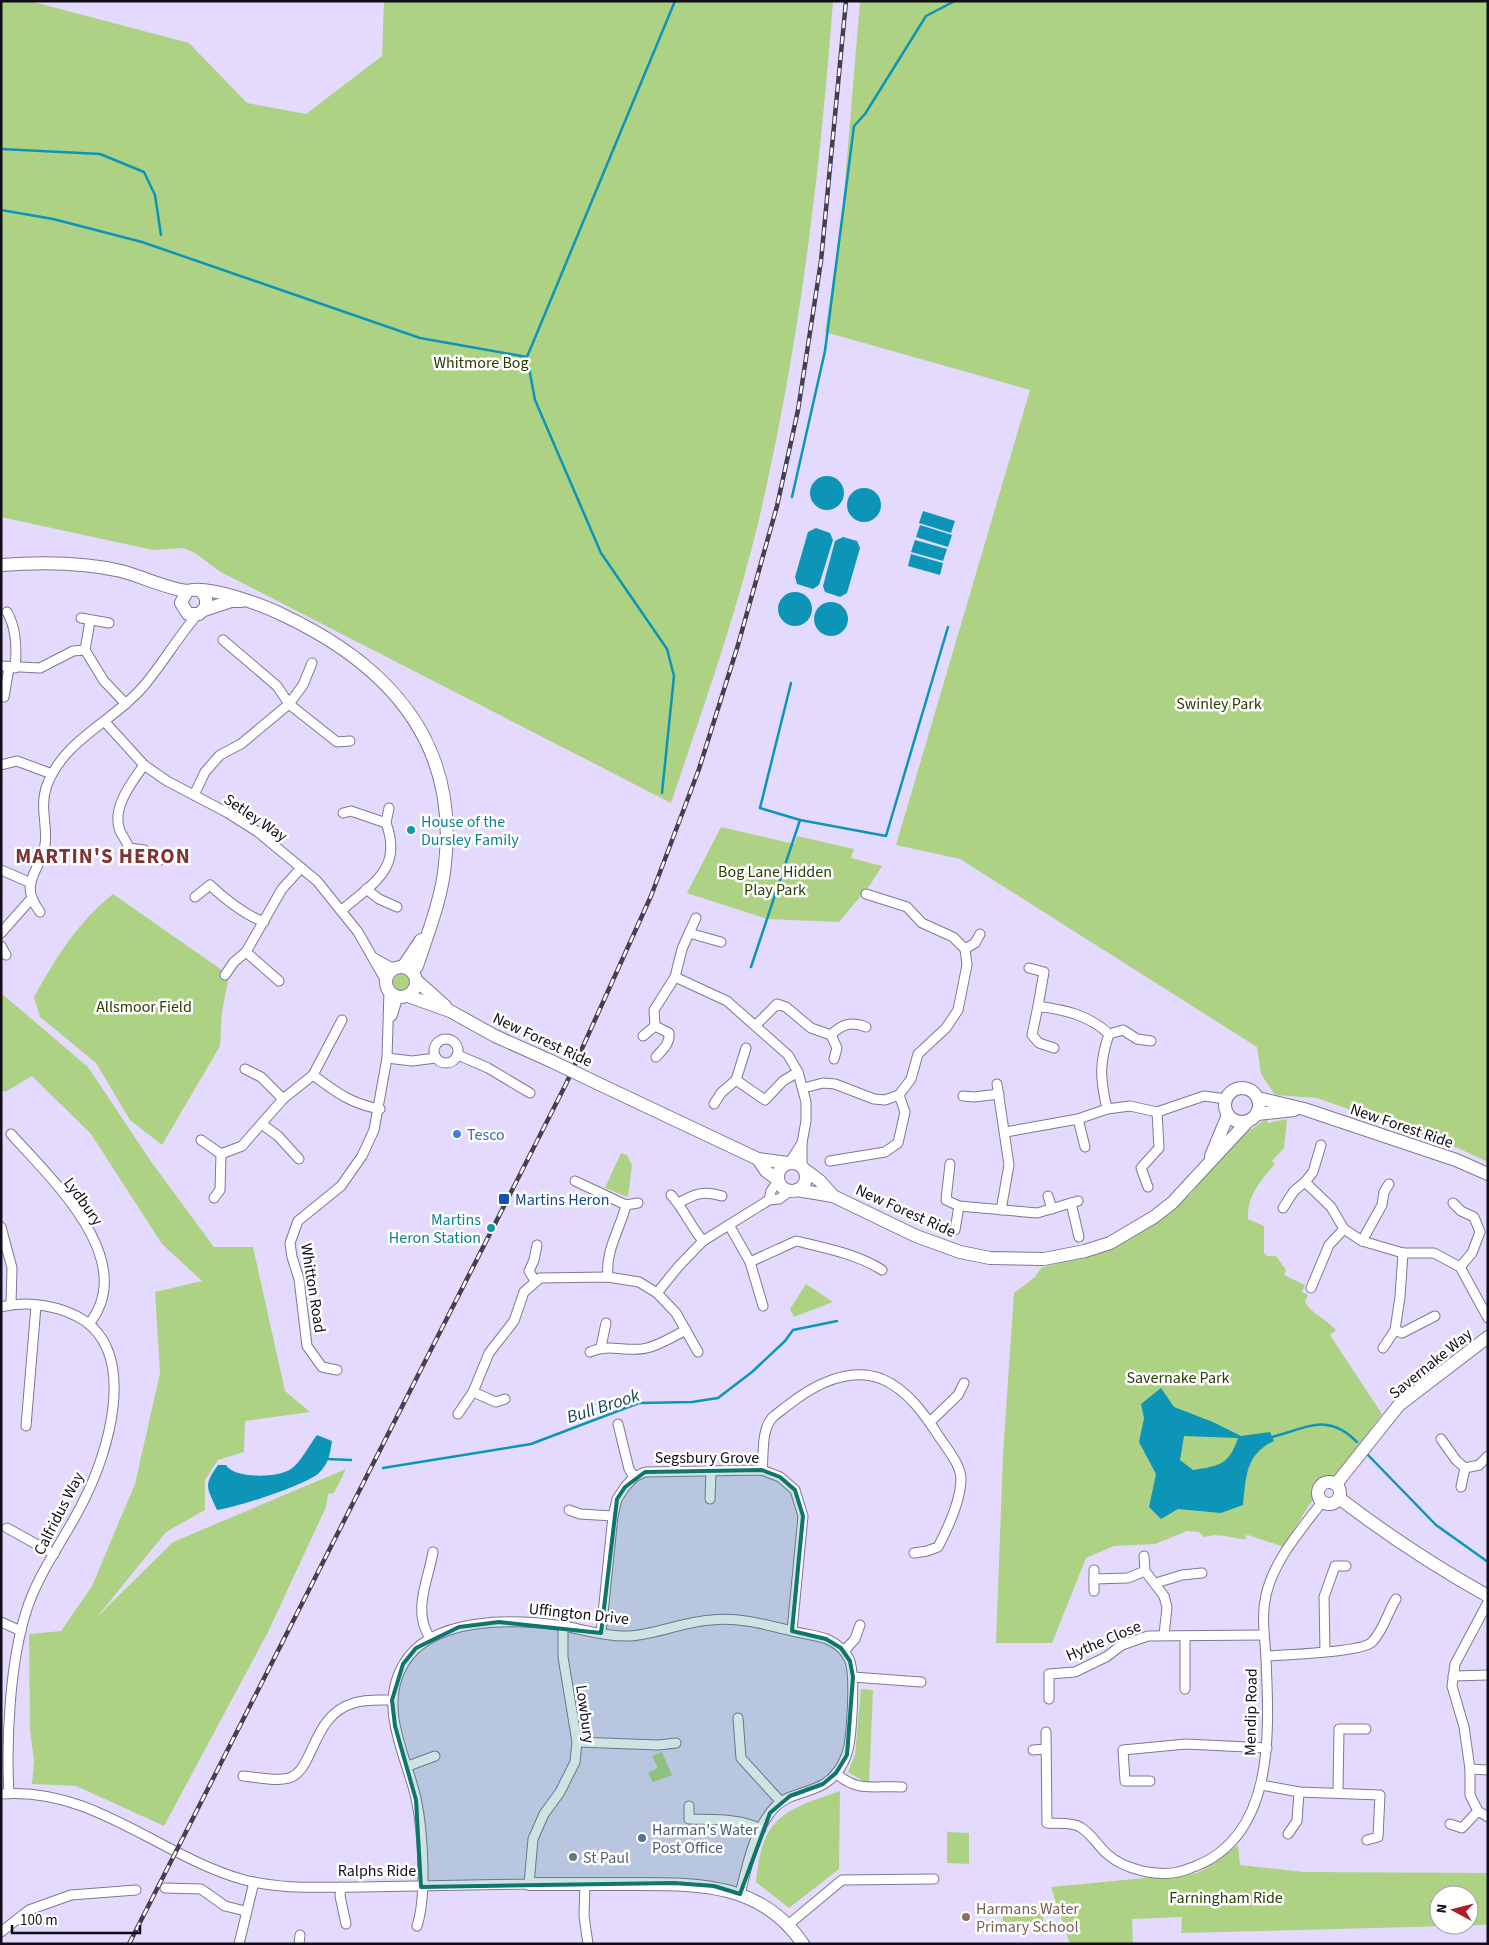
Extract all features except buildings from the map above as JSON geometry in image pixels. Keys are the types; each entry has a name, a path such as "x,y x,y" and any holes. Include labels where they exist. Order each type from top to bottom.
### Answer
{"main road":[{"path":"1,565 50,563 92,566 147,579 169,588 229,595 250,600 339,644 371,669 396,694 422,734 443,791 447,826 443,881 428,930 395,991"},
{"path":"147,579 190,615 231,601 250,600"},
{"path":"183,608 182,598 187,591"},
{"path":"200,612 207,602 201,591"},
{"path":"395,991 414,990 406,972"},
{"name":"New Forest Ride","path":"406,972 450,1011"},
{"name":"New Forest Ride","path":"395,991 450,1011 495,1036 758,1159 796,1165 820,1181 833,1196"},
{"name":"New Forest Ride","path":"1226,1099 1234,1090 1240,1088 1250,1089 1258,1098 1304,1109 1456,1160 1488,1174"},
{"path":"1252,1117 1260,1104 1258,1098"},
{"path":"1226,1099 1228,1115"},
{"name":"New Forest Ride","path":"1205,1167 1228,1115 1237,1121 1304,1109"},
{"name":"New Forest Ride","path":"758,1159 766,1171 778,1180 782,1188 833,1196 916,1236 960,1252 990,1258 1038,1260 1085,1251 1110,1243 1154,1217 1172,1203 1252,1117"},
{"path":"778,1180 781,1167 796,1165 806,1179 794,1191"},
{"name":"Savernake Way","path":"1336,1484 1400,1406 1488,1337"},
{"path":"1327,1482 1336,1484 1340,1491 1339,1498 1330,1504 1322,1502 1318,1495 1320,1486 1327,1482"},
{"path":"1339,1498 1355,1512 1455,1578 1488,1596"},
{"name":"Ralphs Ride","path":"529,1884 697,1884 714,1886 740,1894 766,1907 788,1925 803,1944"}],"street":[{"path":"180,636 183,608"},
{"path":"4,697 9,667 17,650 12,622 6,612"},
{"path":"40,912 31,900 31,883 45,845 43,802 52,774 62,757 75,744 105,722 142,687 200,612"},
{"path":"109,623 85,620 85,650 104,681 126,704"},
{"path":"223,640 277,686 289,704 337,742 350,741"},
{"path":"9,667 40,668 73,651 85,650"},
{"path":"194,795 205,772 220,755 240,744 289,704 303,685 312,663"},
{"name":"Setley Way","path":"105,722 144,765 167,782 194,795 258,832 317,881 358,932 395,991"},
{"path":"1,765 17,761 52,774"},
{"path":"144,765 127,790 118,815 120,830 130,848 144,850 160,860"},
{"path":"342,910 385,870 391,858 393,844 386,823 389,808"},
{"path":"343,813 352,811 386,823"},
{"path":"225,975 234,962 246,952 282,890 301,868"},
{"path":"1,870 31,883"},
{"path":"195,897 210,885 227,901 264,922"},
{"path":"366,889 380,899 397,907"},
{"path":"804,1088 823,1083 835,1084 874,1099 885,1100 899,1095 911,1080 918,1054 946,1028 958,1010 967,965 965,949 953,937 922,923 907,907 866,894"},
{"path":"1,933 8,922 31,900"},
{"path":"655,1026 654,1010 676,977 682,949 696,918"},
{"path":"689,933 721,942"},
{"path":"965,949 976,943 980,934"},
{"path":"1,946 6,955"},
{"path":"246,952 279,981"},
{"name":"Setley Way","path":"372,956 406,972"},
{"path":"1029,968 1044,972 1032,1035 1039,1043 1054,1048"},
{"path":"676,977 727,1001 788,1055 798,1072 804,1088 806,1121 796,1165"},
{"name":"Whitton Road","path":"337,1370 322,1367 307,1346 299,1279 290,1243 298,1221 341,1186 362,1156 374,1130 380,1109 395,991"},
{"path":"756,1026 777,1004 786,1007 811,1028 831,1035 837,1048 834,1059"},
{"path":"1038,1006 1067,1010 1097,1023 1109,1034"},
{"path":"222,1154 242,1146 263,1125 283,1099 313,1075 342,1020"},
{"path":"831,1035 841,1026 856,1024 866,1027"},
{"path":"643,1036 655,1026"},
{"path":"655,1026 669,1033 670,1039 656,1057"},
{"path":"1109,1034 1123,1030 1137,1039 1151,1041"},
{"path":"1107,1109 1100,1076 1102,1056 1109,1034"},
{"path":"445,1039 456,1043 458,1055 449,1063 442,1063 436,1058 435,1046 445,1039"},
{"path":"714,1104 721,1094 736,1080 746,1048"},
{"path":"458,1055 488,1068 530,1093"},
{"path":"387,1058 412,1061 436,1058"},
{"path":"245,1069 260,1077 283,1099"},
{"path":"736,1080 765,1100 783,1081 798,1072"},
{"path":"313,1075 345,1098 360,1105 380,1109"},
{"path":"997,1084 1006,1132 1009,1164 1002,1210"},
{"path":"963,1096 974,1098 999,1094"},
{"path":"830,1161 885,1152 898,1143 905,1112 899,1095"},
{"path":"1006,1132 1078,1119 1107,1109 1130,1106 1157,1112 1204,1096 1226,1099"},
{"path":"1148,1187 1141,1168 1159,1148 1157,1112"},
{"path":"1078,1119 1085,1147"},
{"path":"263,1125 278,1136 299,1159"},
{"name":"Lydbury","path":"11,1134 79,1214 98,1248 104,1274 104,1290 98,1313 89,1324"},
{"path":"201,1140 222,1154"},
{"path":"1283,1208 1294,1190 1305,1182 1313,1172 1321,1145"},
{"path":"214,1198 220,1190 222,1154"},
{"path":"950,1164 946,1200 959,1206 1037,1213 1074,1202 1079,1237"},
{"path":"768,1200 770,1191 778,1180"},
{"path":"575,1181 626,1204 638,1203"},
{"path":"1305,1182 1331,1207 1344,1229 1362,1241 1403,1253 1434,1253 1460,1267 1488,1318"},
{"path":"1362,1241 1382,1205 1384,1192 1389,1184"},
{"path":"679,1204 692,1196 707,1191 722,1196"},
{"path":"657,1293 703,1241 768,1200 779,1199 794,1191"},
{"path":"671,1196 679,1204 691,1226 703,1241"},
{"path":"1048,1196 1052,1209"},
{"path":"1453,1203 1461,1211 1474,1217 1484,1232 1472,1253 1460,1267"},
{"path":"608,1276 606,1262 609,1248 621,1223 626,1204"},
{"path":"955,1230 959,1206"},
{"path":"729,1224 750,1262 763,1306"},
{"path":"1,1227 12,1268 12,1304"},
{"path":"1311,1288 1329,1245 1344,1229"},
{"path":"750,1262 796,1241 849,1257 862,1258 882,1270"},
{"path":"535,1281 529,1271 534,1260 537,1245"},
{"path":"1383,1348 1395,1330 1400,1297 1403,1253"},
{"path":"458,1414 473,1392 489,1353 509,1330 524,1292 535,1281 546,1277 570,1279 608,1276 639,1282 657,1293 676,1313 698,1352"},
{"name":"Calfridus Way","path":"1,1307 12,1304 54,1307 73,1313 89,1324 105,1346 112,1364 115,1388 111,1418 86,1496 26,1610 21,1631 8,1729 5,1793"},
{"path":"26,1426 36,1306"},
{"path":"1395,1330 1402,1333 1435,1316"},
{"path":"601,1347 606,1323"},
{"path":"590,1352 601,1347 636,1350 648,1348 686,1330"},
{"path":"762,1470 765,1434 772,1419 808,1389 831,1379 866,1376 881,1379 904,1392 930,1422 958,1468 961,1478 960,1488 947,1529 938,1547 927,1552 914,1552"},
{"path":"930,1422 958,1395 964,1383"},
{"path":"473,1392 496,1402 505,1399"},
{"path":"618,1424 629,1469 634,1478"},
{"path":"1441,1439 1456,1460 1465,1468"},
{"path":"1465,1468 1479,1464 1488,1456"},
{"path":"1461,1487 1465,1468"},
{"name":"Segsbury Grove","path":"601,1633 613,1516 617,1499 634,1478 645,1472 762,1470 780,1477 795,1490 803,1516 792,1631"},
{"path":"710,1499 711,1471"},
{"name":"Mendip Road","path":"1046,1749 1047,1823 1080,1826 1107,1855 1121,1864 1145,1872 1178,1873 1208,1861 1227,1847 1247,1823 1261,1785 1267,1748 1266,1656 1262,1612 1273,1572 1322,1502"},
{"path":"569,1510 580,1514 613,1516"},
{"path":"7,1528 54,1554"},
{"path":"430,1638 424,1629 420,1614 433,1552"},
{"path":"1094,1591 1094,1574 1128,1578 1145,1571 1144,1556"},
{"path":"1325,1651 1324,1597 1332,1562 1346,1566"},
{"name":"Hythe Close","path":"1145,1571 1156,1583 1167,1607 1164,1635"},
{"path":"1156,1583 1182,1575 1202,1573"},
{"path":"1266,1656 1354,1650 1371,1644 1387,1619 1389,1608 1396,1599"},
{"path":"1488,1602 1455,1664 1452,1686 1464,1727 1470,1769 1470,1795 1478,1811 1488,1817"},
{"name":"Uffington Drive","path":"417,1926 422,1909 419,1821 408,1766 395,1726 392,1700 395,1682 403,1664 416,1648 430,1638 459,1627 499,1622 563,1626 630,1636 683,1623 733,1618 826,1639 844,1651"},
{"path":"1,1622 21,1631"},
{"path":"740,1894 761,1829 770,1813 790,1796 823,1784 836,1774 847,1755 853,1677 850,1661 844,1651 855,1639 860,1625"},
{"name":"Lowbury","path":"529,1884 533,1839 544,1814 570,1776 575,1762 578,1742 563,1657 563,1626"},
{"name":"Hythe Close","path":"1049,1699 1050,1674 1075,1672 1106,1657 1122,1645 1148,1636 1263,1635"},
{"path":"1185,1636 1185,1690"},
{"path":"1453,1676 1488,1675"},
{"path":"853,1677 921,1682"},
{"path":"243,1776 290,1778 299,1772 320,1729 339,1709 354,1702 392,1700"},
{"path":"738,1718 741,1758 781,1802"},
{"path":"1338,1792 1339,1729 1366,1729"},
{"path":"1033,1750 1046,1749 1046,1732"},
{"path":"578,1742 658,1745 676,1743"},
{"path":"1112,1748 1123,1750 1186,1744 1267,1748"},
{"path":"1123,1750 1125,1786 1150,1781"},
{"path":"408,1766 435,1756"},
{"path":"1470,1769 1488,1770"},
{"path":"836,1774 847,1784 862,1787 902,1787"},
{"path":"1261,1785 1299,1792 1380,1795 1378,1837 1367,1840"},
{"path":"1288,1834 1297,1820 1299,1792"},
{"name":"Ralphs Ride","path":"5,1793 39,1795 80,1804 211,1868 254,1882 341,1887 529,1884"},
{"path":"689,1806 689,1819 722,1820 751,1824 761,1829"},
{"path":"1450,1824 1462,1828 1478,1811"},
{"path":"788,1925 842,1880 934,1879"},
{"path":"239,1944 254,1882"},
{"path":"585,1884 584,1916 588,1944"},
{"path":"341,1887 340,1896 346,1924"},
{"path":"165,1888 201,1888 225,1906 246,1911"},
{"path":"1,1932 29,1910 71,1895 136,1890"}],"highlighted area":[{"path":"762,1470 780,1477 795,1490 803,1516 792,1631 826,1639 841,1648 850,1661 853,1677 847,1755 836,1773 823,1784 790,1796 770,1813 740,1894 714,1886 674,1883 421,1887 416,1800 395,1726 392,1700 403,1664 416,1648 459,1627 499,1622 601,1633 617,1499 625,1487 645,1472"}],"green space":[{"name":"Whitmore Bog","path":"1,1 30,1 189,43 247,103 306,114 382,56 384,1 833,1 822,131 806,260 797,324 774,452 741,588 671,803 219,571 195,553 184,548 153,550 1,517"},
{"name":"Swinley Park","path":"860,1 1488,1 1488,1162 1460,1149 1317,1098 1275,1095 1261,1074 1257,1047 960,859 896,845 1030,390 825,332 842,218"},
{"name":"Bog Lane Hidden Play Park","path":"721,827 794,844 797,836 854,849 851,858 882,866 870,885 839,922 767,919 687,893"},
{"name":"Allsmoor Field","path":"113,894 229,975 222,1012 220,1046 162,1145 130,1120 96,1063 40,1017 34,997 78,929"},
{"path":"402,973 410,978 411,982 406,990 402,991 394,986 393,982 398,974"},
{"path":"1,993 88,1067 152,1163 214,1247 253,1247 285,1391 310,1412 245,1421 244,1452 218,1460 205,1480 205,1510 166,1532 97,1617 173,1542 346,1469 334,1493 328,1494 326,1507 268,1632 164,1826 76,1786 32,1784 34,1761 30,1730 29,1634 61,1631 92,1586 135,1484 160,1373 155,1292 202,1281 162,1244 91,1134 32,1076 5,1092 1,1089"},
{"name":"Savernake Park","path":"1267,1118 1268,1123 1287,1119 1284,1148 1272,1161 1275,1164 1252,1196 1248,1219 1264,1226 1264,1253 1267,1256 1276,1256 1286,1270 1284,1275 1305,1285 1302,1292 1308,1295 1305,1302 1312,1311 1336,1330 1330,1335 1382,1414 1337,1476 1333,1476 1309,1505 1284,1547 1248,1535 1245,1536 1247,1539 1220,1535 1204,1537 1199,1532 1187,1531 1155,1544 1114,1546 1086,1558 1052,1643 996,1643 1003,1454 1014,1293 1035,1277 1041,1268 1115,1246 1191,1194 1229,1145"},
{"path":"621,1153 627,1155 632,1165 628,1197 605,1188"},
{"path":"806,1284 833,1302 794,1317 790,1309"},
{"path":"861,1689 873,1690 869,1784 848,1772 855,1754"},
{"path":"662,1752 672,1775 653,1782 648,1773 658,1768 652,1756"},
{"path":"840,1791 839,1869 789,1908 756,1882 764,1842 770,1829 790,1811"},
{"path":"947,1832 969,1833 969,1864 947,1863"},
{"name":"Farningham Ride","path":"1238,1845 1240,1865 1304,1872 1488,1873 1488,1925 1479,1925 1479,1885 1429,1885 1429,1927 1181,1933 1182,1917 1132,1919 1133,1944 1070,1944 1051,1887 1197,1873 1215,1863"},
{"path":"1002,1904 1043,1904 1043,1925 1003,1927"}],"water":[{"path":"827,476 839,481 844,493 839,505 827,510 815,505 810,493 815,481"},
{"path":"864,488 876,493 881,505 876,517 864,522 852,517 847,505 852,493"},
{"path":"923,511 955,521 951,533 919,523"},
{"path":"920,525 952,535 948,547 916,537"},
{"path":"816,528 830,533 833,540 819,585 813,589 797,584 795,577 808,532"},
{"path":"843,537 857,541 860,548 847,593 840,597 825,592 823,586 835,541"},
{"path":"915,540 947,549 943,561 911,552"},
{"path":"911,554 943,563 940,575 908,566"},
{"path":"795,592 807,597 812,609 807,621 795,626 783,621 778,609 783,597"},
{"path":"831,602 843,607 848,619 843,631 831,636 819,631 814,619 819,607"},
{"path":"1161,1388 1174,1407 1213,1422 1241,1436 1270,1432 1274,1441 1264,1446 1257,1453 1246,1476 1243,1505 1221,1513 1178,1509 1161,1519 1149,1507 1156,1474 1139,1442 1144,1418 1141,1404","holes":["1184,1436 1238,1438 1231,1454 1222,1463 1193,1470 1180,1460"]},
{"path":"317,1435 332,1441 327,1462 319,1473 300,1484 270,1495 217,1510 209,1491 208,1482 218,1465 226,1465 231,1470 247,1475 257,1476 285,1472 299,1462"}],"waterway":[{"path":"662,793 674,676 667,649 601,553 535,400 527,357 675,1"},
{"path":"792,497 825,351 854,126 865,114 926,16 955,1"},
{"path":"1,149 100,154 144,172 155,195 161,235"},
{"path":"1,210 53,219 142,242 420,338 527,357"},
{"path":"800,820 886,836 948,627"},
{"path":"751,967 800,820 760,808 791,683"},
{"name":"Bull Brook","path":"383,1468 531,1444 639,1403 692,1402 718,1398 752,1372 785,1341 793,1330 837,1321"},
{"path":"1272,1437 1307,1427 1327,1425 1336,1427 1357,1442"},
{"path":"1368,1455 1436,1525 1488,1562"},
{"name":"Bull Brook","path":"327,1459 351,1460"}],"railway":[{"path":"129,1944 566,1084 651,896 699,769 738,645 777,506 798,410 821,261 846,1"}],"place":[{"name":"House of the Dursley Family","path":"411,830"},
{"name":"Tesco","path":"457,1134"},
{"name":"Martins Heron","path":"504,1199"},
{"name":"Martins Heron Station","path":"491,1228"},
{"name":"Harman's Water Post Office","path":"642,1838"},
{"name":"St Paul","path":"573,1857"},
{"name":"Harmans Water Primary School","path":"966,1917"}],"district":[{"name":"MARTIN'S HERON","path":"103,856"}]}
